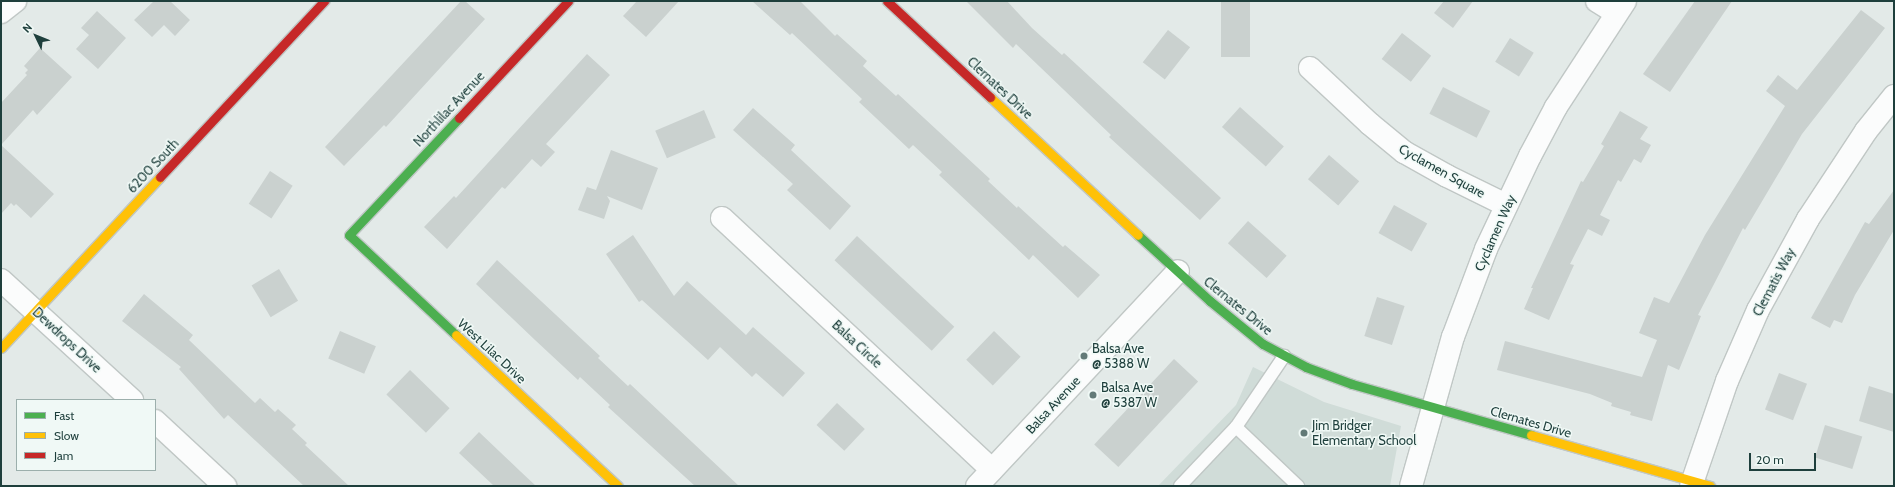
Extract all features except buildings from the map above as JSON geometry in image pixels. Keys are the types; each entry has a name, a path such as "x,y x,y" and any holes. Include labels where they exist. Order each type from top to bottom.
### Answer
{"street":[{"path":"1,12 16,1"},
{"name":"6200 South","path":"1,348 324,1"},
{"name":"Northlilac Avenue","path":"349,235 568,1"},
{"name":"Clernates Drive","path":"887,1 1226,316 1284,356 1328,376 1698,484"},
{"path":"1597,1 1620,7"},
{"name":"Cyclamen Way","path":"1411,486 1432,407 1469,293 1506,205 1556,107 1620,7"},
{"name":"Cyclamen Square","path":"1310,68 1370,124 1404,152 1447,176 1506,205"},
{"name":"Clematis Way","path":"1698,484 1727,381 1758,310 1808,219 1866,131 1894,96"},
{"name":"Balsa Circle","path":"722,218 992,470"},
{"name":"West Lilac Drive","path":"349,235 618,486"},
{"name":"Balsa Avenue","path":"977,486 1178,271"},
{"name":"Dewdrops Drive","path":"1,280 131,399"},
{"path":"156,422 225,486"}],"lane":[{"path":"1180,486 1236,427 1284,356"},
{"path":"1236,427 1298,486"}],"shaded area":[{"name":"Jim Bridger Elementary School","path":"1253,367 1324,402 1401,426 1390,486 1158,486 1236,405"}],"traffic: fast":[{"path":"456,335 349,235 459,118"},
{"path":"1138,235 1210,301 1263,344 1306,367 1352,384 1531,435"}],"traffic: slow":[{"path":"990,97 1138,235"},
{"path":"1,348 160,177"},
{"path":"456,335 618,486"},
{"path":"1531,435 1710,486"}],"traffic: jam":[{"path":"160,177 324,1"},
{"path":"459,118 568,1"},
{"path":"887,1 990,97"}],"place":[{"name":"Balsa Ave @ 5388 W","path":"1084,356"},
{"name":"Balsa Ave @ 5387 W","path":"1093,395"},
{"name":"Jim Bridger Elementary School","path":"1304,433"}]}
